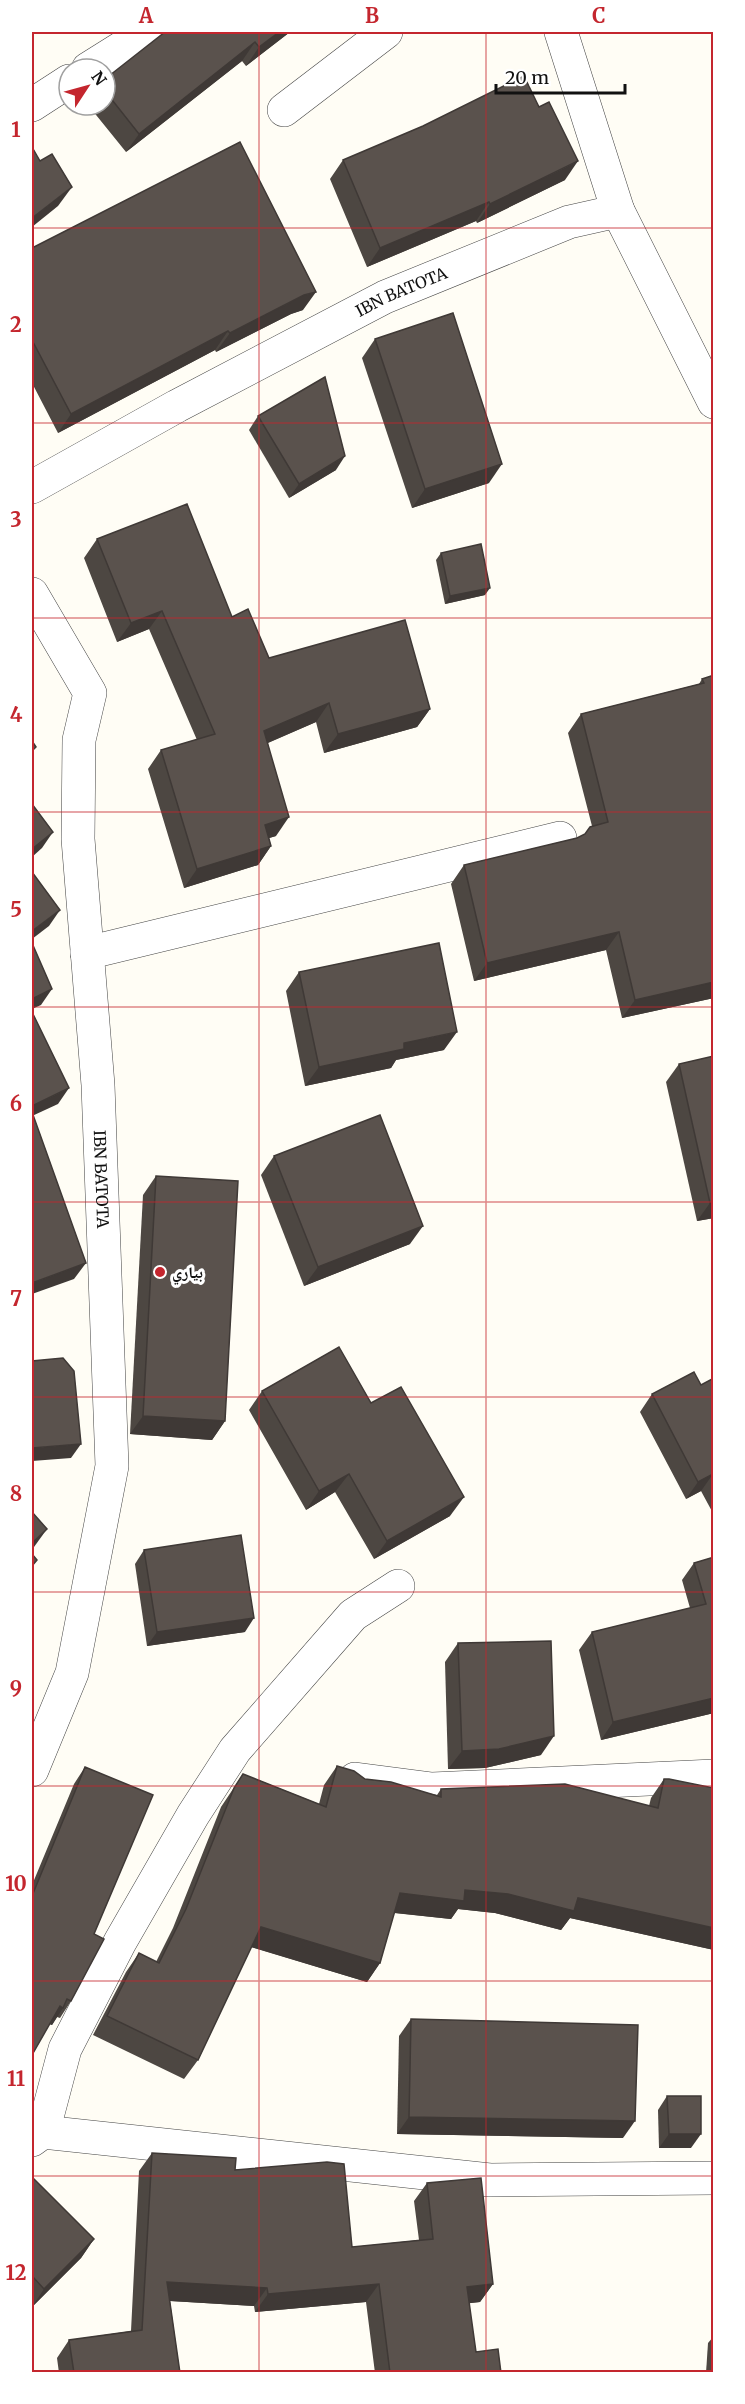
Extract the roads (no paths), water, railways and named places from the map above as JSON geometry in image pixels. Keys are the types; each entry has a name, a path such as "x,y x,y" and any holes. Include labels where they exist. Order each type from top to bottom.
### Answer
{"street":[{"path":"107,57 147,32"},
{"path":"284,110 386,32"},
{"path":"561,32 618,212 714,402"},
{"path":"32,105 57,89"},
{"name":"IBN BATOTA","path":"32,486 177,406 385,297 569,222 618,212"},
{"name":"IBN BATOTA","path":"32,594 90,693 79,740 78,828 98,1085 111,1466 72,1672 32,1770"},
{"path":"87,953 560,838"},
{"path":"398,1586 353,1615 235,1750 193,1815 126,1932 65,2049 37,2136 490,2180 714,2178"},
{"path":"355,1779 432,1789 714,1776"}],"place":[{"name":"بياري","path":"160,1272"}]}
